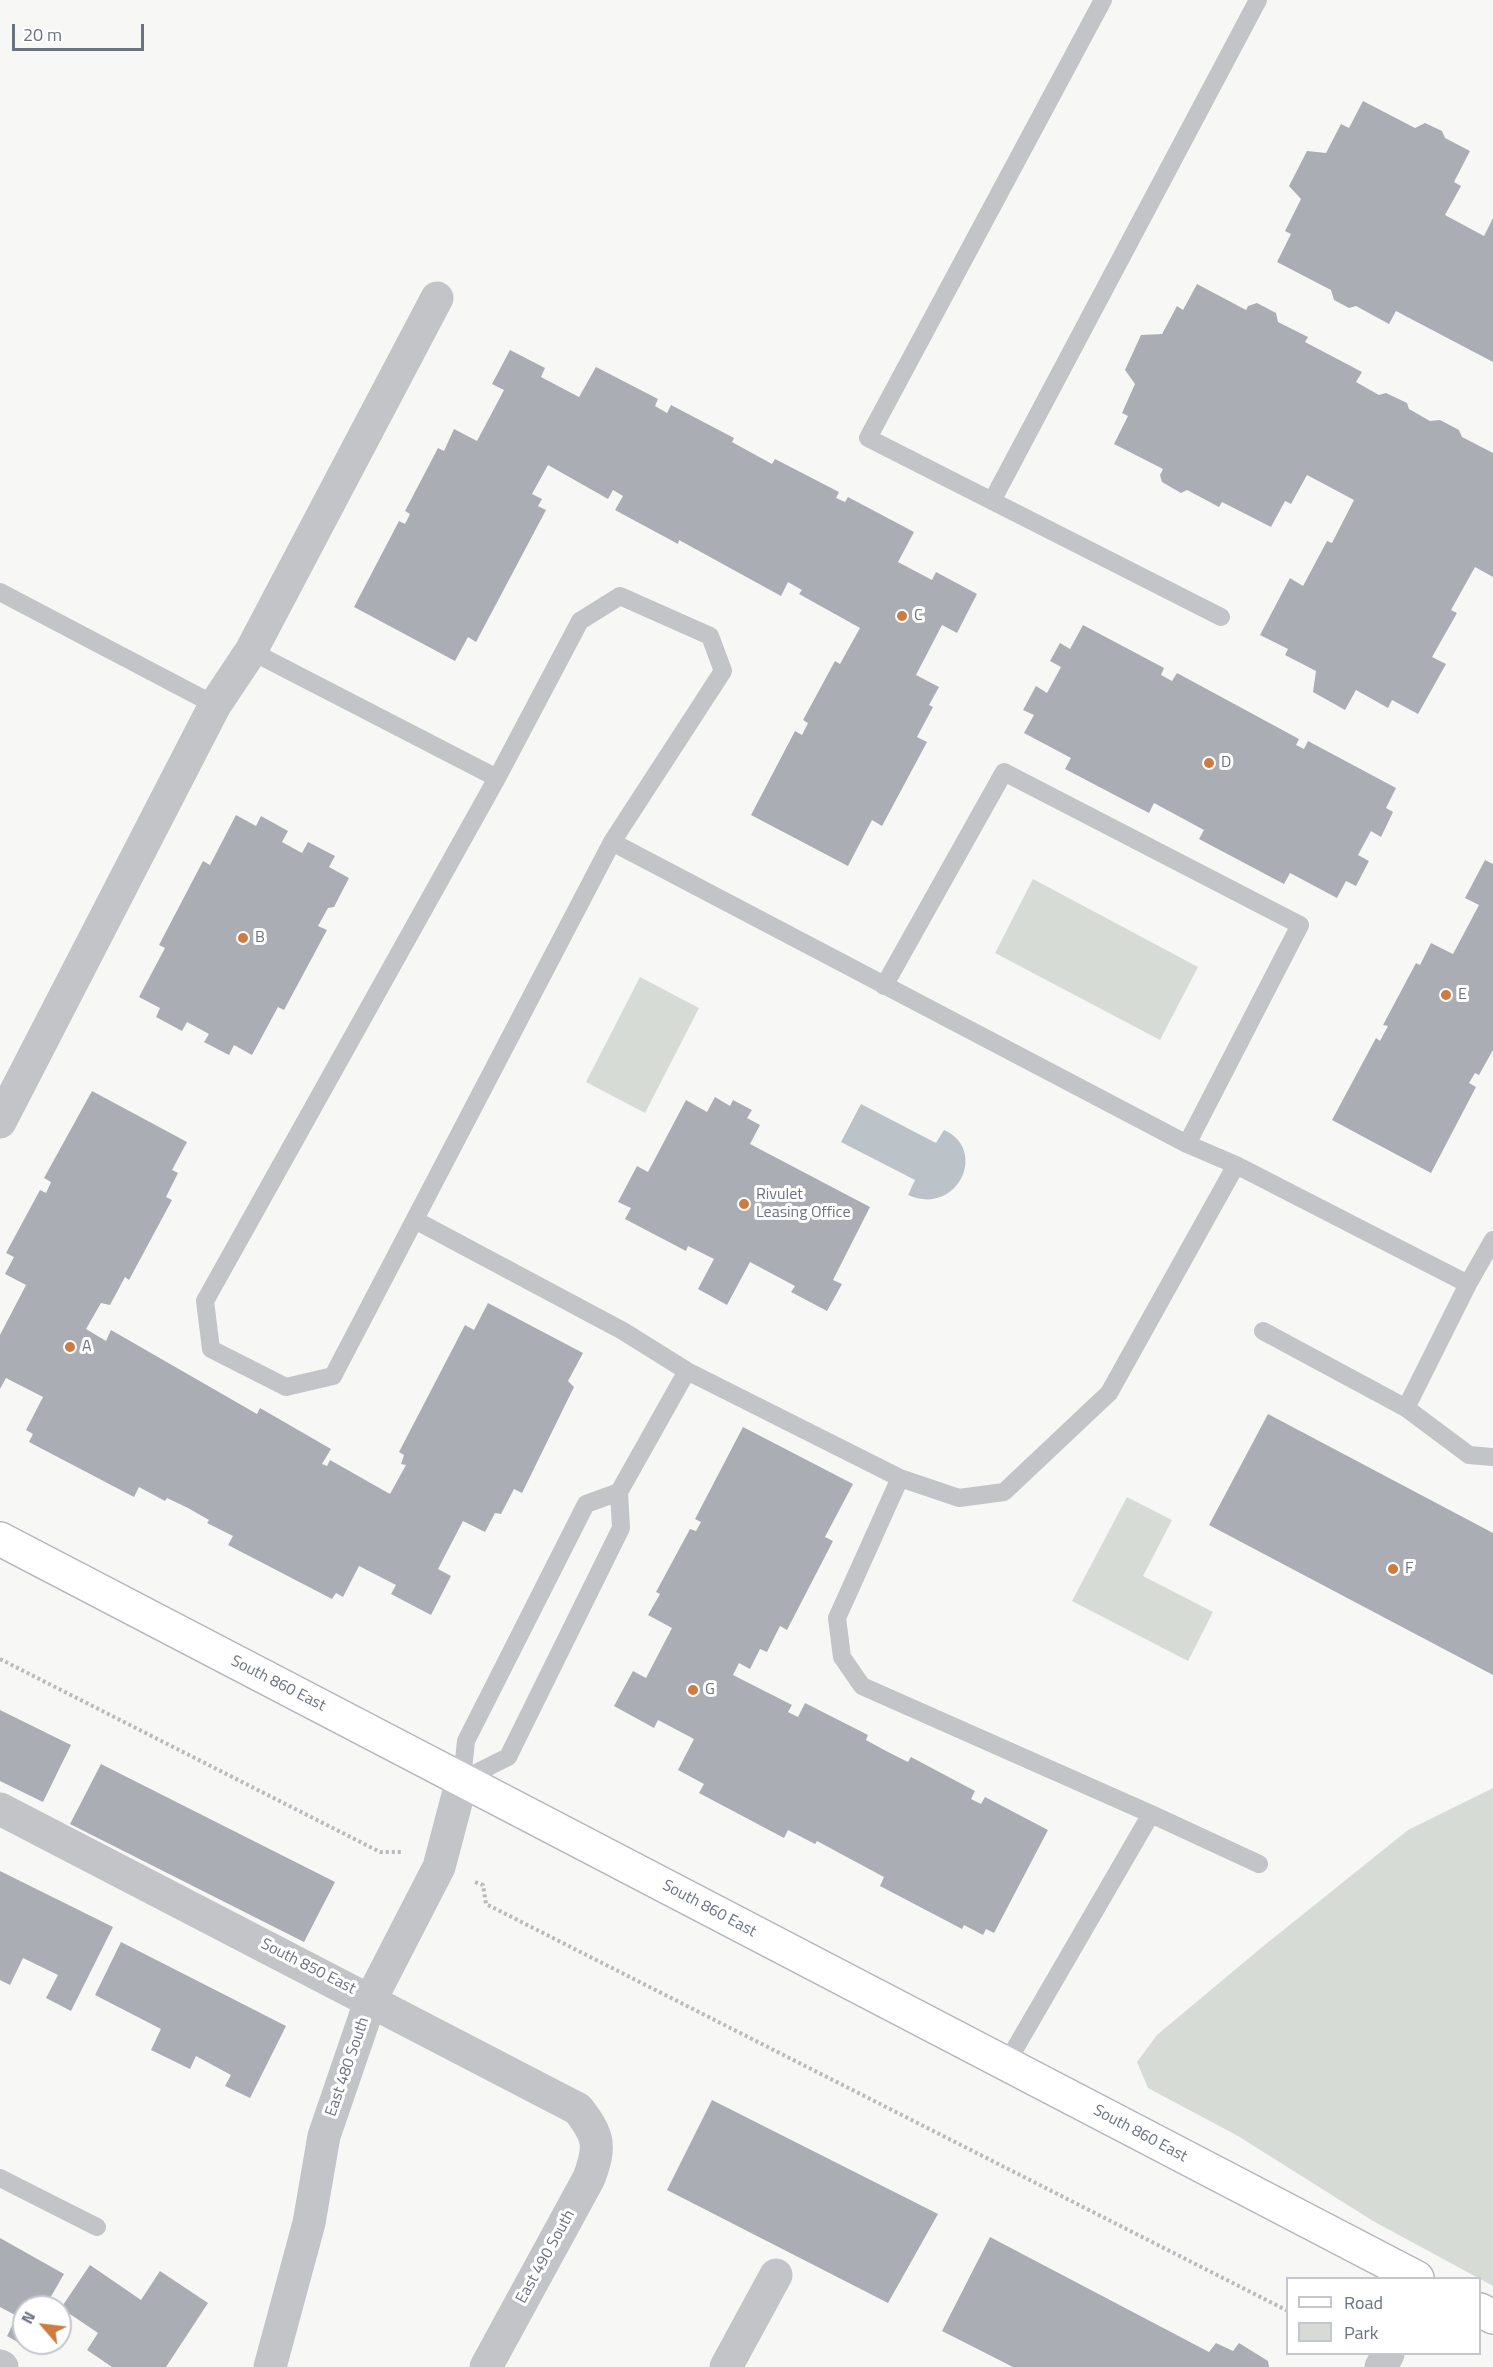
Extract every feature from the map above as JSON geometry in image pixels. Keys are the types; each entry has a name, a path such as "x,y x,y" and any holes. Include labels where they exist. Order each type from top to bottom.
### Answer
{"street":[{"path":"0,1122 215,705 251,651 437,298"},
{"name":"South 860 East","path":"0,1539 1415,2277"},
{"name":"East 480 South","path":"270,2367 309,2223 324,2136 371,1999 439,1867 462,1780"},
{"name":"South 850 East","path":"0,1809 371,1999 578,2109 592,2126 598,2145"},
{"name":"East 490 South","path":"486,2367 589,2178 596,2161 598,2145"},
{"path":"726,2367 776,2276"}],"lane":[{"path":"1103,0 868,438 1221,617"},
{"path":"992,501 1258,0"},
{"path":"0,592 215,705"},
{"path":"620,596 710,636 723,671 612,842 333,1376 286,1386 211,1349 205,1301 497,778 580,621 620,596"},
{"path":"251,651 497,778"},
{"path":"884,986 1004,772 1300,925 1187,1144"},
{"path":"612,842 1187,1144 1236,1165 1468,1284"},
{"path":"415,1220 623,1331 687,1371 900,1478 959,1498 1004,1492 1109,1393 1236,1165"},
{"path":"1406,1408 1468,1284 1493,1240"},
{"path":"1263,1332 1406,1408 1469,1455 1493,1456"},
{"path":"462,1780 508,1757 621,1528 619,1492 687,1371"},
{"path":"900,1478 837,1618 842,1658 862,1686 1259,1864"},
{"path":"462,1780 466,1741 586,1504 619,1492"},
{"path":"1006,2064 1151,1814"},
{"path":"0,2178 97,2227"}],"path":[{"path":"0,1659 380,1852 402,1852"},
{"path":"483,1885 486,1904 1286,2310"}],"green space":[{"path":"1033,879 1198,967 1160,1040 995,953"},
{"path":"640,977 699,1008 645,1113 586,1082"},
{"path":"1127,1497 1172,1520 1143,1576 1213,1612 1188,1661 1072,1601"},
{"path":"1493,1788 1493,2286 1481,2280 1481,2277 1476,2277 1373,2221 1238,2136 1148,2088 1137,2062 1157,2035 1408,1830"}],"shaded area":[{"path":"861,1104 936,1143 944,1130 957,1139 964,1152 965,1165 961,1178 953,1189 941,1197 925,1199 908,1195 915,1180 841,1142"}],"building":[{"path":"1363,101 1415,128 1425,123 1442,131 1445,138 1470,151 1454,182 1461,186 1445,215 1484,236 1493,218 1493,362 1396,311 1389,324 1356,306 1349,308 1334,300 1331,290 1277,262 1291,234 1285,231 1301,199 1289,186 1307,151 1326,153 1341,124 1349,128"},
{"path":"1197,284 1246,310 1248,306 1257,303 1276,313 1278,322 1308,337 1305,342 1362,372 1356,382 1379,395 1386,393 1407,403 1409,409 1430,421 1440,420 1459,430 1462,437 1493,453 1493,577 1475,567 1451,610 1457,613 1432,657 1446,664 1418,714 1392,700 1388,708 1356,690 1345,710 1313,692 1316,671 1285,655 1288,649 1260,635 1290,578 1303,586 1327,541 1332,543 1354,500 1307,475 1291,504 1285,501 1271,527 1222,502 1219,507 1187,490 1181,493 1162,482 1160,475 1163,469 1114,444 1128,416 1122,413 1135,384 1125,370 1141,335 1162,334 1177,306 1183,310"},
{"name":"C","path":"510,350 545,368 541,377 579,397 596,367 658,399 655,406 667,413 671,405 734,438 732,442 772,464 775,459 839,492 836,498 845,502 848,497 914,532 898,562 932,580 936,572 977,594 957,633 942,625 916,675 939,687 929,705 933,707 917,737 927,742 882,826 872,820 848,866 751,815 795,731 802,735 808,723 803,720 835,661 840,664 860,628 799,594 802,590 788,582 781,596 679,540 678,544 615,510 623,496 613,490 608,499 548,465 532,494 542,499 538,506 546,510 476,642 468,637 455,661 354,607 399,521 405,524 410,514 405,511 438,448 444,451 454,429 477,441 504,390 492,384"},
{"name":"D","path":"1083,625 1164,668 1161,675 1172,681 1177,673 1299,739 1296,745 1304,749 1308,741 1396,788 1386,808 1393,812 1381,837 1371,831 1358,855 1369,861 1356,886 1346,881 1337,898 1290,873 1284,884 1199,839 1204,830 1154,803 1149,813 1065,769 1071,758 1024,733 1034,715 1023,710 1036,686 1047,693 1061,667 1050,661 1060,643 1070,649"},
{"name":"B","path":"236,815 256,826 261,816 288,831 282,842 302,853 308,842 335,856 329,867 349,878 334,907 328,908 318,926 327,930 284,1010 278,1007 252,1055 234,1045 229,1055 204,1042 209,1034 187,1022 182,1031 156,1017 160,1008 139,997 165,948 159,945 203,861 210,865"},
{"name":"E","path":"1485,860 1493,864 1493,1050 1479,1075 1475,1073 1469,1083 1476,1087 1431,1173 1332,1120 1376,1038 1380,1041 1388,1026 1383,1025 1416,963 1420,965 1431,943 1453,954 1479,905 1465,898"},
{"name":"A","path":"92,1091 187,1142 172,1170 178,1173 166,1197 172,1200 129,1280 125,1277 110,1305 101,1303 86,1329 106,1341 111,1330 257,1414 260,1408 331,1449 322,1464 327,1466 330,1460 390,1494 406,1465 401,1464 404,1455 399,1452 465,1325 474,1330 488,1303 583,1353 568,1381 574,1387 522,1493 514,1489 501,1514 495,1513 485,1532 463,1521 438,1569 451,1576 431,1615 391,1594 396,1585 359,1566 343,1597 336,1593 332,1599 228,1545 233,1536 207,1523 209,1520 188,1508 167,1498 165,1501 139,1487 134,1497 29,1442 33,1434 26,1430 43,1397 6,1378 0,1389 0,1335 26,1285 5,1274 14,1257 6,1253 40,1190 46,1193 51,1182 44,1178"},
{"name":"Rivulet Leasing Office","path":"715,1097 730,1106 733,1100 752,1110 747,1118 760,1125 750,1144 870,1207 833,1280 842,1284 827,1311 791,1292 795,1286 750,1262 727,1305 698,1289 714,1259 688,1246 686,1251 625,1219 631,1208 618,1202 637,1166 648,1172 686,1100 707,1112"},
{"name":"F","path":"1268,1414 1493,1533 1493,1675 1209,1525"},
{"name":"G","path":"743,1427 853,1484 825,1537 833,1541 787,1630 780,1626 767,1652 760,1649 750,1669 739,1663 733,1675 792,1705 788,1712 798,1717 805,1703 868,1735 866,1740 886,1751 908,1762 911,1757 975,1791 971,1799 981,1804 985,1797 1048,1830 994,1933 986,1929 983,1935 964,1925 962,1929 880,1886 884,1877 817,1841 815,1844 788,1830 784,1838 699,1793 704,1784 678,1770 694,1739 658,1720 654,1728 614,1706 633,1671 646,1678 672,1628 648,1615 660,1594 656,1592 690,1529 696,1531 701,1522 695,1519"},
{"path":"0,1710 71,1745 43,1802 0,1781"},
{"path":"101,1764 335,1882 304,1942 70,1824"},
{"path":"0,1871 113,1927 71,2011 46,1998 58,1975 23,1958 10,1985 0,1980"},
{"path":"121,1942 286,2026 250,2098 225,2086 231,2075 196,2056 190,2069 151,2050 161,2029 95,1995"},
{"path":"712,2100 938,2214 888,2303 667,2190"},
{"path":"990,2237 1209,2352 1216,2343 1233,2351 1239,2343 1268,2361 1269,2367 1013,2367 942,2331"},
{"path":"0,2238 64,2274 52,2295 12,2295 12,2313 0,2307"},
{"path":"90,2265 141,2300 160,2271 208,2303 166,2367 112,2367 87,2350 98,2333 72,2315 72,2295 70,2295"},
{"path":"12,2326 12,2339 7,2336"}],"place":[{"name":"C","path":"902,616"},
{"name":"D","path":"1209,763"},
{"name":"B","path":"243,938"},
{"name":"E","path":"1446,995"},
{"name":"Rivulet Leasing Office","path":"744,1204"},
{"name":"A","path":"70,1347"},
{"name":"F","path":"1393,1569"},
{"name":"G","path":"693,1690"}]}
